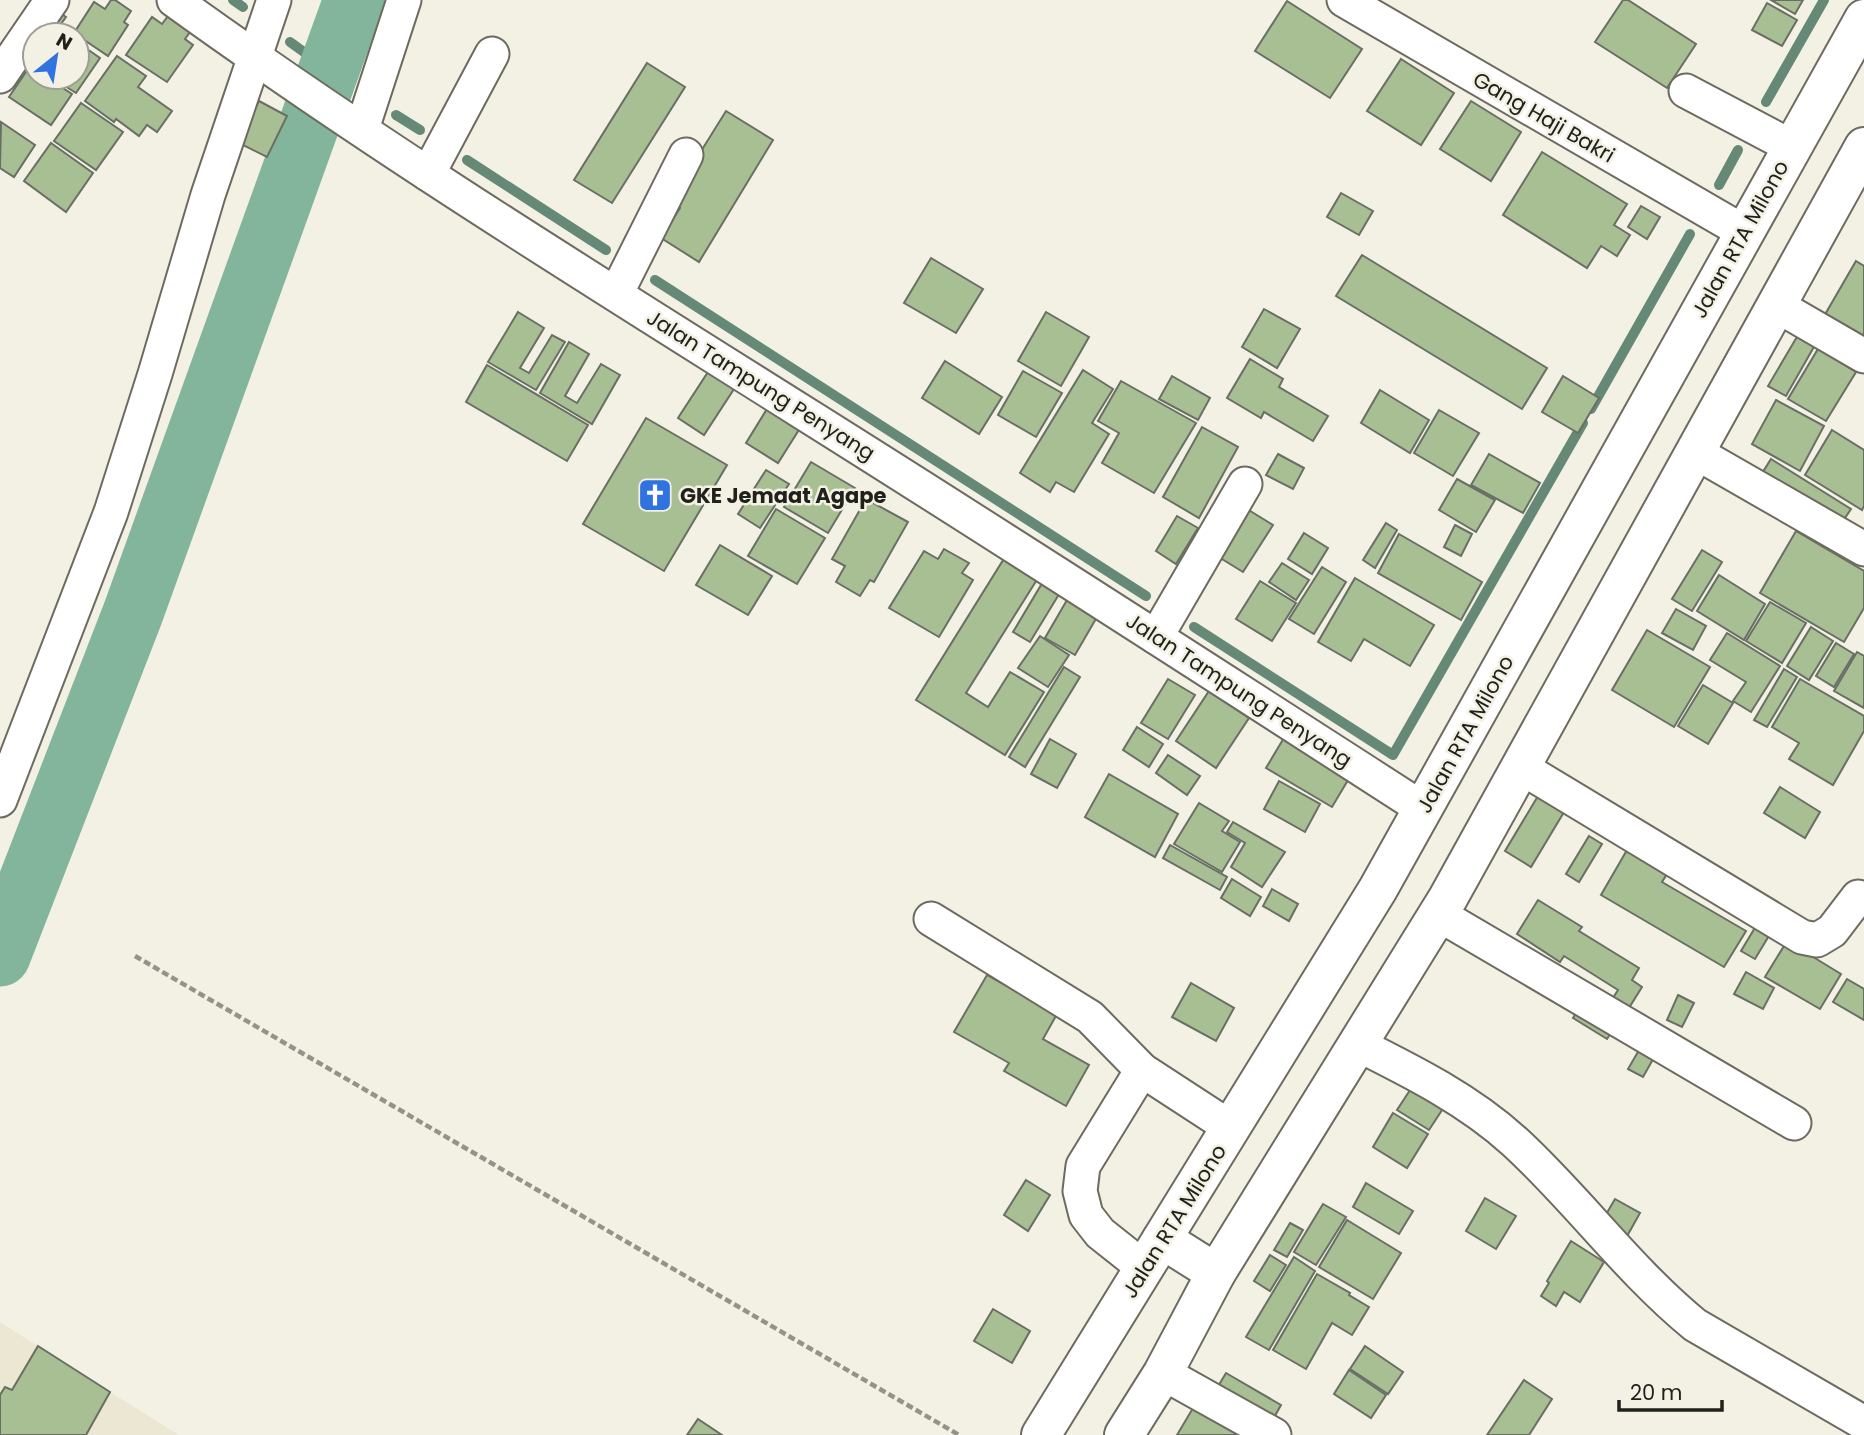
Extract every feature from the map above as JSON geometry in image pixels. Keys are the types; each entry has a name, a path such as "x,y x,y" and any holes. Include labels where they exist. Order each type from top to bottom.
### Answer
{"highway":[{"name":"Jalan RTA Milono","path":"1041,1435 1338,957 1864,19"},
{"path":"1124,1435 1163,1373 1216,1273 1438,914 1522,768 1864,147"},
{"path":"1153,1253 1216,1273"}],"street":[{"path":"0,76 52,0"},
{"name":"Jalan Tampung Penyang","path":"174,0 302,91 428,174 1156,636 1423,809"},
{"path":"0,800 111,512 208,195 274,0"},
{"path":"349,120 404,0"},
{"name":"Gang Haji Bakri","path":"1344,0 1744,232"},
{"path":"428,174 492,54"},
{"path":"1686,91 1792,147"},
{"path":"616,294 686,155"},
{"path":"1776,305 1864,356"},
{"path":"1695,452 1864,549"},
{"path":"1156,636 1245,484"},
{"path":"1522,768 1802,937 1817,940 1832,931 1858,897"},
{"path":"1438,914 1794,1123"},
{"path":"931,919 1090,1017 1142,1070 1231,1128"},
{"path":"1357,1044 1466,1103 1513,1140 1560,1185 1674,1307 1695,1325 1864,1423"},
{"path":"1142,1070 1083,1166 1080,1191 1086,1215 1100,1233 1153,1253"},
{"path":"1163,1373 1274,1435"}],"path":[{"path":"135,956 959,1435"}],"shaded area":[{"path":"0,1322 110,1392 179,1435 0,1435"}],"building":[{"path":"111,0 115,0 131,11 124,22 128,25 108,56 91,44 91,21 82,21 94,2 105,9"},
{"path":"1623,0 1628,0 1696,44 1667,88 1595,42"},
{"path":"1771,0 1803,0 1795,14"},
{"path":"1287,1 1362,49 1330,98 1255,51"},
{"path":"1767,3 1797,20 1782,46 1752,30"},
{"path":"54,9 66,17 63,21 46,21"},
{"path":"168,16 190,32 185,39 193,45 167,82 126,55 152,17 162,24"},
{"path":"91,52 100,58 91,71"},
{"path":"117,56 146,76 138,87 172,111 157,132 147,125 139,136 85,101"},
{"path":"1401,59 1454,93 1421,145 1367,111"},
{"path":"647,63 685,87 612,203 574,180"},
{"path":"21,79 21,91 67,91 72,94 51,125 9,97"},
{"path":"259,101 287,116 267,157 237,142"},
{"path":"1471,101 1521,132 1491,181 1440,149"},
{"path":"81,103 123,132 96,170 54,141"},
{"path":"726,111 773,140 699,262 661,238 680,208 670,201"},
{"path":"1,122 35,145 14,177 0,168"},
{"path":"51,143 93,173 66,212 24,181"},
{"path":"1542,152 1627,204 1614,225 1630,235 1617,256 1601,246 1587,268 1503,215"},
{"path":"1341,193 1373,211 1359,235 1327,217"},
{"path":"1641,206 1660,217 1647,239 1628,227"},
{"path":"1362,255 1547,368 1522,409 1336,296"},
{"path":"931,258 983,289 956,333 904,303"},
{"path":"1856,261 1864,266 1864,342 1823,318"},
{"path":"1264,309 1300,329 1277,368 1242,347"},
{"path":"518,312 544,328 520,368 529,373 552,335 565,342 536,390 488,362"},
{"path":"1046,312 1089,337 1061,386 1018,361"},
{"path":"1798,335 1815,345 1786,396 1768,386"},
{"path":"569,342 589,354 565,396 577,403 601,364 620,375 592,424 540,393"},
{"path":"1818,349 1856,372 1826,421 1788,399"},
{"path":"1250,359 1283,379 1279,387 1328,416 1313,441 1264,412 1261,418 1227,398"},
{"path":"945,361 1002,397 979,434 922,398"},
{"path":"487,365 588,425 567,461 466,402"},
{"path":"1083,370 1113,389 1092,423 1109,434 1074,492 1056,482 1050,492 1020,473"},
{"path":"1023,371 1062,393 1036,437 998,415"},
{"path":"708,372 734,389 704,435 678,418"},
{"path":"1172,376 1210,398 1198,420 1159,399"},
{"path":"1563,376 1599,398 1578,433 1542,412"},
{"path":"1121,381 1196,423 1154,493 1102,463 1119,433 1098,421"},
{"path":"1380,390 1429,420 1410,453 1361,423"},
{"path":"1776,400 1824,426 1800,471 1752,444"},
{"path":"770,404 802,425 778,463 746,443"},
{"path":"1439,410 1479,433 1453,476 1414,453"},
{"name":"GKE Jemaat Agape","path":"646,418 727,465 664,571 583,524"},
{"path":"1202,427 1238,447 1199,518 1163,497"},
{"path":"1832,430 1864,450 1862,510 1805,475"},
{"path":"1278,454 1304,468 1293,489 1266,475"},
{"path":"1489,454 1540,483 1523,513 1471,485"},
{"path":"1771,459 1851,509 1841,524 1761,475"},
{"path":"811,462 855,488 828,533 784,507"},
{"path":"766,470 789,484 760,528 738,514"},
{"path":"1457,479 1495,500 1476,532 1439,510"},
{"path":"866,499 908,522 874,582 870,580 860,596 836,582 845,566 832,559"},
{"path":"776,509 825,538 797,584 748,556"},
{"path":"1247,509 1273,525 1243,572 1217,556"},
{"path":"1177,516 1198,528 1176,564 1156,551"},
{"path":"1386,523 1397,530 1375,568 1363,560"},
{"path":"1455,525 1472,534 1461,556 1444,547"},
{"path":"1796,531 1864,571 1864,608 1844,642 1760,593"},
{"path":"1304,533 1328,548 1312,574 1288,559"},
{"path":"1399,534 1482,582 1461,620 1378,573"},
{"path":"720,545 772,576 748,615 696,585"},
{"path":"944,549 969,563 962,573 973,580 939,637 889,608 924,551 938,559"},
{"path":"1010,549 1043,570 966,693 988,707 1010,672 1044,692 1005,755 916,700"},
{"path":"1702,550 1722,562 1692,611 1672,599"},
{"path":"1282,563 1309,580 1296,600 1269,582"},
{"path":"1322,567 1346,582 1314,634 1289,619"},
{"path":"1047,575 1064,586 1030,642 1013,632"},
{"path":"1719,575 1765,604 1744,640 1697,611"},
{"path":"1355,578 1434,625 1410,666 1364,639 1351,661 1318,642"},
{"path":"1260,581 1296,603 1272,641 1236,619"},
{"path":"1071,593 1101,610 1075,655 1045,638"},
{"path":"1770,602 1806,623 1782,663 1746,641"},
{"path":"1676,609 1706,626 1693,650 1662,633"},
{"path":"1811,627 1833,641 1809,680 1787,666"},
{"path":"1647,630 1710,667 1674,727 1612,690"},
{"path":"1727,633 1780,666 1751,712 1733,701 1746,682 1710,660"},
{"path":"1040,636 1069,655 1048,687 1018,668"},
{"path":"1836,643 1854,654 1834,687 1816,676"},
{"path":"1857,652 1864,656 1864,708 1834,691"},
{"path":"1064,667 1080,677 1025,767 1009,757"},
{"path":"1784,669 1797,677 1767,727 1754,720"},
{"path":"1168,679 1195,695 1168,739 1141,723"},
{"path":"1800,679 1864,716 1864,731 1833,785 1789,759 1799,743 1772,727"},
{"path":"1703,685 1733,703 1708,744 1678,726"},
{"path":"1209,691 1249,718 1216,768 1176,741"},
{"path":"1137,727 1163,744 1149,767 1123,750"},
{"path":"1288,731 1354,770 1332,807 1266,768"},
{"path":"1050,739 1076,754 1057,788 1031,774"},
{"path":"1168,755 1200,776 1187,795 1156,773"},
{"path":"1109,774 1178,814 1155,857 1085,817"},
{"path":"1279,781 1320,804 1305,832 1264,809"},
{"path":"1780,787 1820,812 1805,838 1764,813"},
{"path":"1541,791 1567,807 1531,867 1505,851"},
{"path":"1199,803 1229,821 1222,831 1240,842 1222,872 1174,844"},
{"path":"1233,822 1285,852 1262,887 1231,867 1245,843 1227,832"},
{"path":"1589,836 1602,844 1579,882 1566,874"},
{"path":"1631,843 1672,866 1662,882 1746,931 1724,967 1601,895"},
{"path":"1170,845 1227,877 1220,890 1163,858"},
{"path":"1232,879 1261,897 1250,916 1221,898"},
{"path":"1272,889 1298,904 1289,921 1263,906"},
{"path":"1538,900 1582,927 1579,931 1639,968 1632,980 1642,987 1627,1011 1611,1001 1618,990 1564,956 1560,962 1517,934"},
{"path":"1759,921 1773,929 1755,959 1741,951"},
{"path":"1787,941 1841,974 1820,1009 1765,977"},
{"path":"1746,972 1774,988 1763,1009 1734,994"},
{"path":"987,975 1057,1014 1043,1039 1089,1065 1066,1106 1004,1071 1009,1063 954,1032"},
{"path":"1847,979 1864,989 1864,1020 1833,1002"},
{"path":"1191,983 1234,1008 1216,1041 1172,1017"},
{"path":"1678,995 1694,1003 1682,1027 1667,1020"},
{"path":"1579,1008 1614,1028 1607,1039 1573,1018"},
{"path":"1642,1045 1656,1054 1643,1077 1628,1069"},
{"path":"1412,1087 1444,1107 1429,1130 1397,1110"},
{"path":"1393,1113 1428,1134 1407,1168 1373,1147"},
{"path":"1026,1180 1050,1195 1028,1231 1004,1215"},
{"path":"1366,1183 1413,1211 1399,1234 1353,1207"},
{"path":"1485,1198 1516,1216 1496,1249 1466,1231"},
{"path":"1615,1199 1640,1213 1626,1238 1601,1223"},
{"path":"1323,1204 1346,1217 1316,1265 1294,1252"},
{"path":"1347,1220 1401,1253 1373,1299 1319,1267"},
{"path":"1290,1223 1303,1230 1287,1257 1274,1250"},
{"path":"1571,1241 1604,1262 1580,1302 1564,1292 1556,1306 1541,1296"},
{"path":"1270,1255 1286,1265 1270,1291 1254,1281"},
{"path":"1294,1257 1315,1271 1269,1350 1246,1337"},
{"path":"1317,1274 1369,1307 1352,1335 1332,1323 1306,1369 1273,1350"},
{"path":"993,1309 1030,1331 1012,1363 974,1341"},
{"path":"38,1346 110,1392 86,1435 0,1435 0,1395 5,1387 12,1390"},
{"path":"1365,1346 1403,1372 1388,1394 1350,1369"},
{"path":"1349,1370 1386,1395 1371,1418 1334,1394"},
{"path":"1226,1373 1281,1405 1267,1430 1211,1398"},
{"path":"1524,1380 1552,1399 1529,1435 1487,1435"},
{"path":"1193,1408 1238,1435 1177,1435"},
{"path":"698,1419 722,1435 687,1435"}],"waterway":[{"path":"233,0 243,7"},
{"path":"0,956 133,613 354,0"},
{"path":"1766,102 1824,0"},
{"path":"290,42 347,83"},
{"path":"396,115 420,130"},
{"path":"1719,185 1738,150"},
{"path":"467,160 606,250"},
{"path":"1591,409 1690,234"},
{"path":"655,280 1146,596"},
{"path":"1194,627 1393,755 1583,423"}],"place":[{"name":"GKE Jemaat Agape","path":"655,495"}]}
